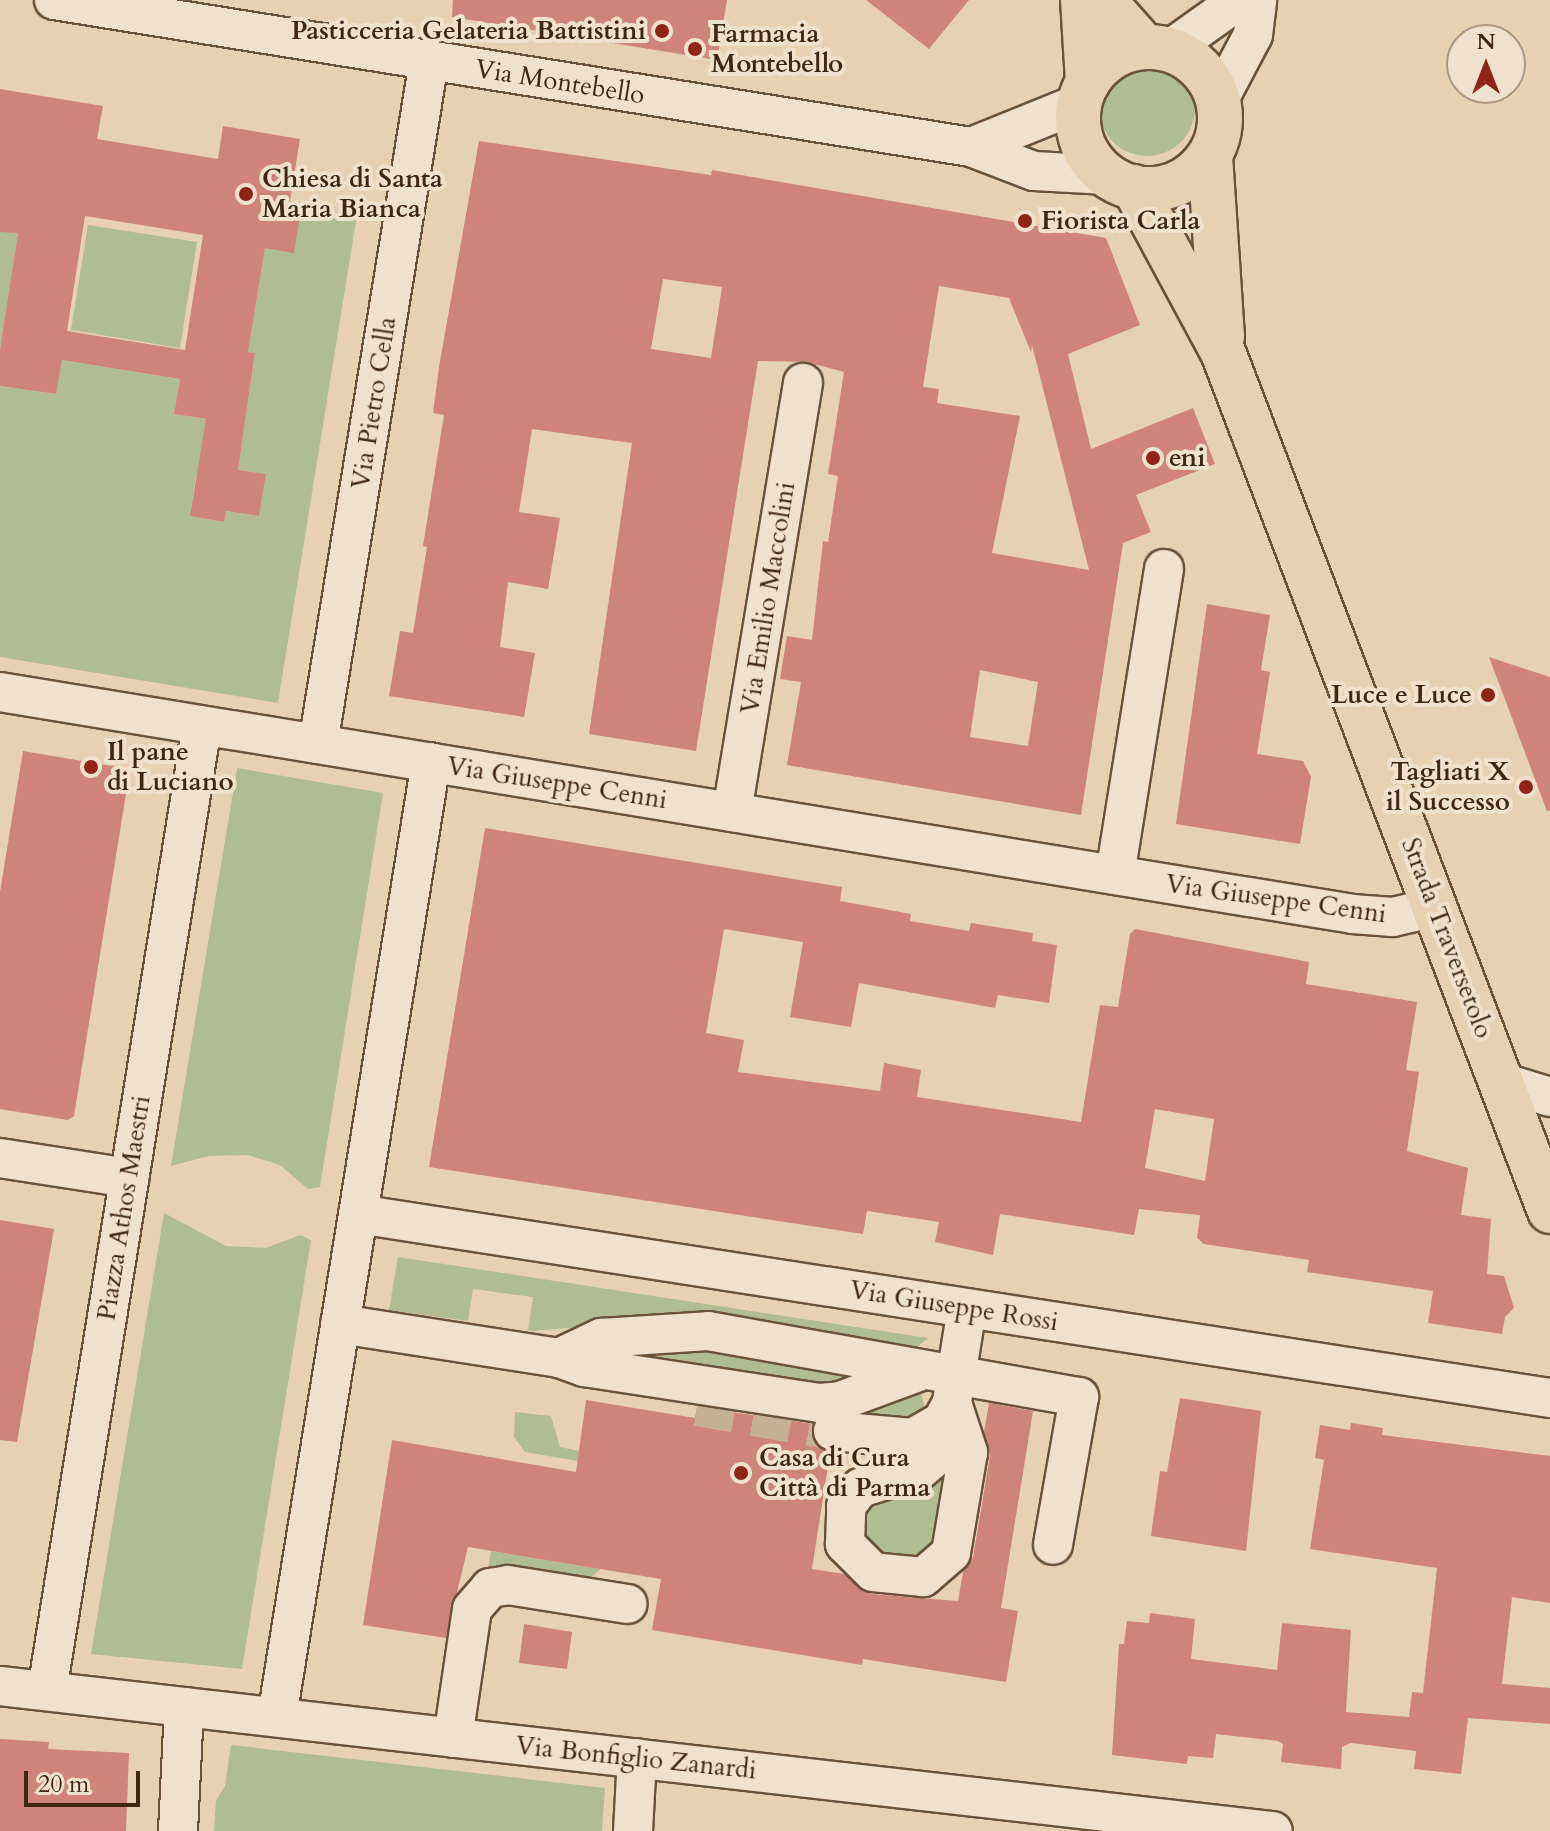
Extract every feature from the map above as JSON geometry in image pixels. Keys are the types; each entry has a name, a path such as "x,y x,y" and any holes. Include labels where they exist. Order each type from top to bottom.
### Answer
{"main road":[{"path":"1083,0 1083,143 1121,181 1177,183 1210,156 1220,129 1218,101 1200,69 1156,48 1103,0"},
{"path":"1084,92 1119,54 1156,48"},
{"name":"Strada Traversetolo","path":"1210,156 1223,352"},
{"name":"Strada Traversetolo","path":"1121,181 1223,352 1550,1211"}],"street":[{"name":"Via Montebello","path":"54,0 971,147 1034,171 1121,181"},
{"path":"1156,48 1239,0"},
{"path":"1218,101 1253,35 1257,0"},
{"name":"Via Pietro Cella","path":"318,744 429,61"},
{"path":"971,147 1084,92"},
{"name":"Via Emilio Maccolini","path":"732,812 803,383"},
{"path":"1115,875 1164,569"},
{"name":"Via Giuseppe Cenni","path":"0,692 1367,916 1406,916 1436,907"},
{"name":"Piazza Athos Maestri","path":"47,1691 202,725"},
{"path":"277,1717 431,762"},
{"path":"1501,1082 1550,1097"},
{"path":"0,1158 129,1178"},
{"name":"Via Giuseppe Rossi","path":"358,1214 959,1358 1550,1398"},
{"path":"340,1324 541,1355 584,1367 819,1403 840,1401 959,1358 1079,1397 1053,1545"},
{"path":"541,1355 601,1338 699,1331 877,1357 918,1372"},
{"path":"541,1355 579,1387 697,1407"},
{"path":"959,1358 968,1452 951,1553 923,1577 873,1572 845,1544 846,1506 860,1488 921,1469 942,1455 951,1436 951,1408 959,1358"},
{"path":"833,1431 913,1438 942,1421 959,1358"},
{"path":"453,1738 472,1609 490,1588 508,1585 628,1604"},
{"name":"Via Bonfiglio Zanardi","path":"0,1686 637,1758 1090,1821 1273,1831"},
{"path":"178,1831 184,1707"},
{"path":"633,1831 637,1758"}],"green space":[{"path":"1147,60 1165,64 1181,74 1191,90 1195,108 1191,126 1181,142 1165,152 1147,156 1129,152 1113,142 1103,126 1099,108 1103,90 1113,74 1129,64"},
{"path":"23,201 0,349 0,209"},
{"path":"301,207 357,215 278,703 0,657 0,386 55,394 62,360 180,379 174,414 223,422 213,479 196,476 190,516 224,522 226,511 259,516 266,474 238,470 255,354 248,352 265,248"},
{"path":"88,225 197,242 180,348 71,330"},
{"path":"237,768 383,793 320,1187 308,1189 280,1165 248,1155 209,1156 171,1166"},
{"path":"164,1213 226,1246 266,1248 300,1235 311,1240 242,1669 91,1654"},
{"path":"398,1257 928,1338 916,1348 735,1320 658,1320 534,1331 528,1330 533,1297 473,1289 468,1321 389,1310"},
{"path":"678,1342 883,1369 851,1389 585,1352"},
{"path":"919,1386 925,1409 917,1421 819,1412"},
{"path":"515,1412 551,1416 560,1447 619,1459 618,1468 525,1452 514,1437"},
{"path":"949,1465 932,1555 889,1564 851,1534 853,1510"},
{"path":"491,1551 601,1569 581,1585 488,1569"},
{"path":"231,1745 605,1788 602,1831 214,1831 216,1801 225,1786"}],"building":[{"path":"453,0 727,0 717,60 452,17"},
{"path":"866,0 969,0 929,49"},
{"path":"0,89 103,106 97,139 218,159 223,126 300,139 290,201 302,203 294,253 265,248 248,352 255,353 238,470 266,474 259,516 226,511 224,522 190,516 206,419 174,414 180,379 62,360 56,394 0,386 0,349 18,233 0,232","holes":["85,216 203,235 185,350 67,331"]},
{"path":"479,141 711,175 712,170 1106,238 1140,325 1068,354 1091,449 1193,408 1215,464 1136,495 1151,532 1123,543 1081,815 787,765 801,682 780,679 787,636 812,640 823,541 828,542 838,476 828,474 844,372 807,362 758,361 696,751 589,734 632,443 532,429 519,512 560,518 548,589 508,582 500,647 535,653 524,717 389,696 400,631 413,633 427,547 423,546 444,415 433,413","holes":["663,279 722,287 711,358 651,349","939,286 1009,298 1031,352 1032,345 1089,570 992,553 1020,416 937,403 939,389 923,387","980,670 1038,682 1028,746 970,737"]},
{"path":"1207,604 1270,615 1261,670 1270,672 1257,754 1303,761 1311,777 1300,844 1176,824"},
{"path":"1489,657 1550,677 1550,811 1547,811"},
{"path":"23,751 130,769 74,1116 68,1120 0,1109 0,892"},
{"path":"485,828 842,887 840,901 911,914 910,921 969,931 971,923 1033,933 1032,941 1057,945 1049,1003 998,995 995,1008 859,983 851,1027 790,1017 803,942 724,929 706,1033 744,1040 738,1072 880,1091 884,1063 921,1070 917,1097 1081,1122 1100,1005 1118,1007 1130,934 1135,929 1309,962 1306,984 1417,1002 1406,1070 1419,1072 1407,1151 1468,1168 1461,1215 1491,1219 1487,1274 1504,1276 1514,1308 1505,1317 1502,1334 1428,1323 1433,1291 1307,1272 1309,1260 1204,1244 1197,1238 1200,1215 1139,1209 1134,1235 1000,1214 993,1255 935,1242 939,1222 867,1211 863,1234 429,1167","holes":["1155,1109 1214,1119 1205,1181 1145,1168"]},
{"path":"0,1220 54,1229 17,1442 0,1440"},
{"path":"1180,1398 1261,1411 1246,1551 1151,1536 1160,1471 1167,1472"},
{"path":"586,1400 695,1418 697,1407 813,1424 813,1441 830,1453 812,1569 844,1574 871,1594 958,1601 963,1572 973,1557 990,1456 984,1432 989,1403 1033,1411 1001,1608 1018,1611 1006,1682 863,1659 862,1665 652,1630 661,1579 468,1547 446,1638 363,1625 392,1440 576,1472"},
{"path":"1351,1423 1383,1428 1382,1435 1550,1456 1550,1603 1512,1597 1502,1684 1550,1688 1550,1724 1468,1718 1461,1774 1414,1769 1416,1751 1351,1743 1342,1747 1341,1769 1281,1762 1283,1744 1278,1741 1216,1734 1213,1758 1188,1756 1187,1764 1112,1755 1119,1644 1124,1644 1127,1621 1149,1623 1150,1613 1195,1619 1191,1659 1277,1670 1282,1623 1351,1630 1346,1712 1409,1717 1412,1692 1423,1693 1437,1568 1310,1549 1324,1460 1315,1458 1320,1425 1350,1430"},
{"path":"524,1624 572,1632 567,1669 519,1663"},
{"path":"0,1739 49,1742 48,1749 129,1753 126,1831 0,1831"}],"tunnel":[{"path":"697,1407 833,1431"}],"place":[{"name":"Pasticceria Gelateria Battistini","path":"662,31"},
{"name":"Farmacia Montebello","path":"695,49"},
{"name":"Chiesa di Santa Maria Bianca","path":"246,194"},
{"name":"Fiorista Carla","path":"1025,221"},
{"name":"eni","path":"1153,458"},
{"name":"Luce e Luce","path":"1488,695"},
{"name":"Il pane di Luciano","path":"91,767"},
{"name":"Tagliati X il Successo","path":"1526,787"},
{"name":"Casa di Cura Città di Parma","path":"741,1473"}]}
